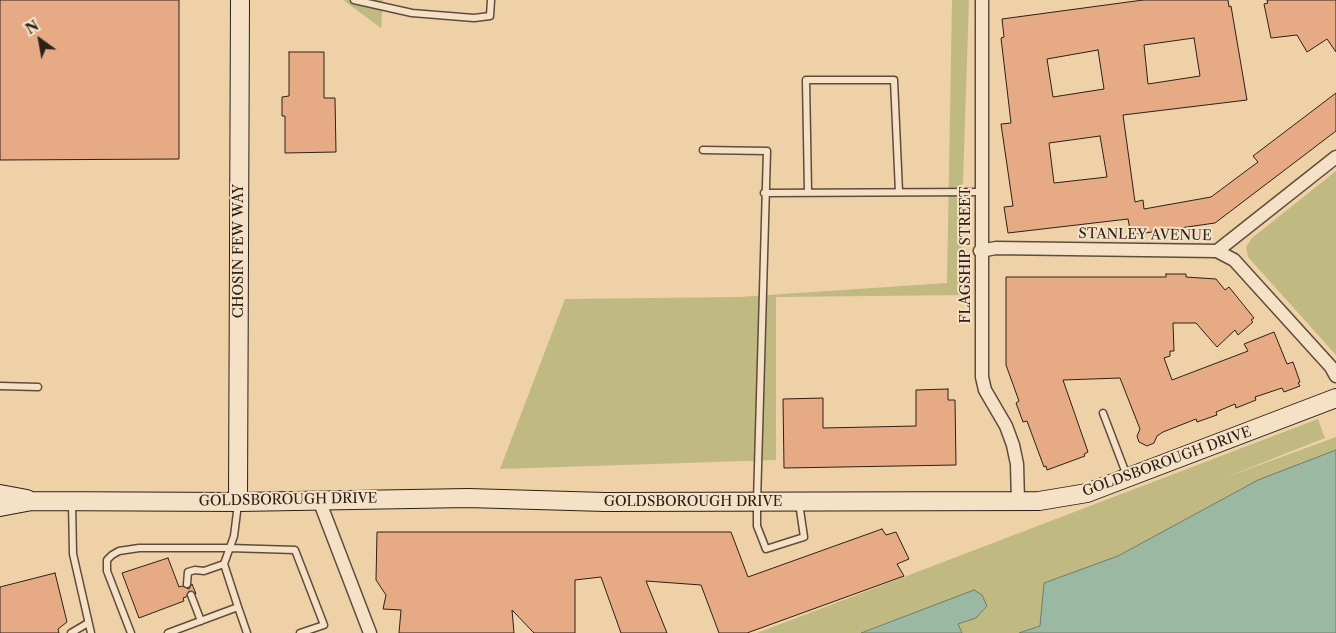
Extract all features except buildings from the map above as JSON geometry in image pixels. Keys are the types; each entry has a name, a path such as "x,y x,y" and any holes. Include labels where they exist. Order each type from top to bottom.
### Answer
{"street":[{"name":"CHOSIN FEW WAY","path":"238,502 240,0"},
{"name":"FLAGSHIP STREET","path":"984,0 980,251 983,383 1011,440 1017,464 1018,501"},
{"name":"STANLEY AVENUE","path":"980,251 996,248 1217,251 1336,157"},
{"path":"1217,251 1234,260 1327,363 1336,376"},
{"name":"GOLDSBOROUGH DRIVE","path":"0,507 32,501 238,502 468,498 604,502 1018,501 1077,495 1336,398"},
{"name":"GOLDSBOROUGH DRIVE","path":"0,494 32,501"},
{"path":"320,500 370,633"}],"lane":[{"path":"354,0 412,13 474,18 490,16 491,0"},
{"path":"808,192 806,80 894,80 899,192"},
{"path":"704,150 767,151 764,193 757,502 757,526 766,549 804,536 799,502"},
{"path":"764,193 981,192"},
{"path":"0,386 38,387"},
{"path":"1103,413 1128,477"},
{"path":"72,501 73,554 91,633"},
{"path":"238,502 234,536 224,564 247,633"},
{"path":"131,633 106,571 107,560 119,551 139,548 295,550 324,625 300,633"},
{"path":"187,584 188,572 195,570 204,571 224,564"},
{"path":"191,595 201,621"},
{"path":"168,633 238,607"},
{"path":"71,633 88,623"}],"shaded area":[{"path":"343,0 383,0 381,28"},
{"path":"952,0 969,0 961,243 967,295 776,297 776,460 500,469 565,299 739,297 947,283"},
{"path":"1336,171 1336,355 1248,257 1246,247 1252,238"},
{"path":"1318,419 1325,438 1224,478 1336,437 1336,450 1258,480 1118,556 1044,583 1040,626 1019,633 962,633 958,624 976,618 974,590 860,633 757,633"},
{"path":"1336,450 1336,633 1019,633 1040,626 1044,583 1118,556 1258,480"},
{"path":"974,590 982,595 987,606 976,618 958,624 962,633 861,633"}]}
